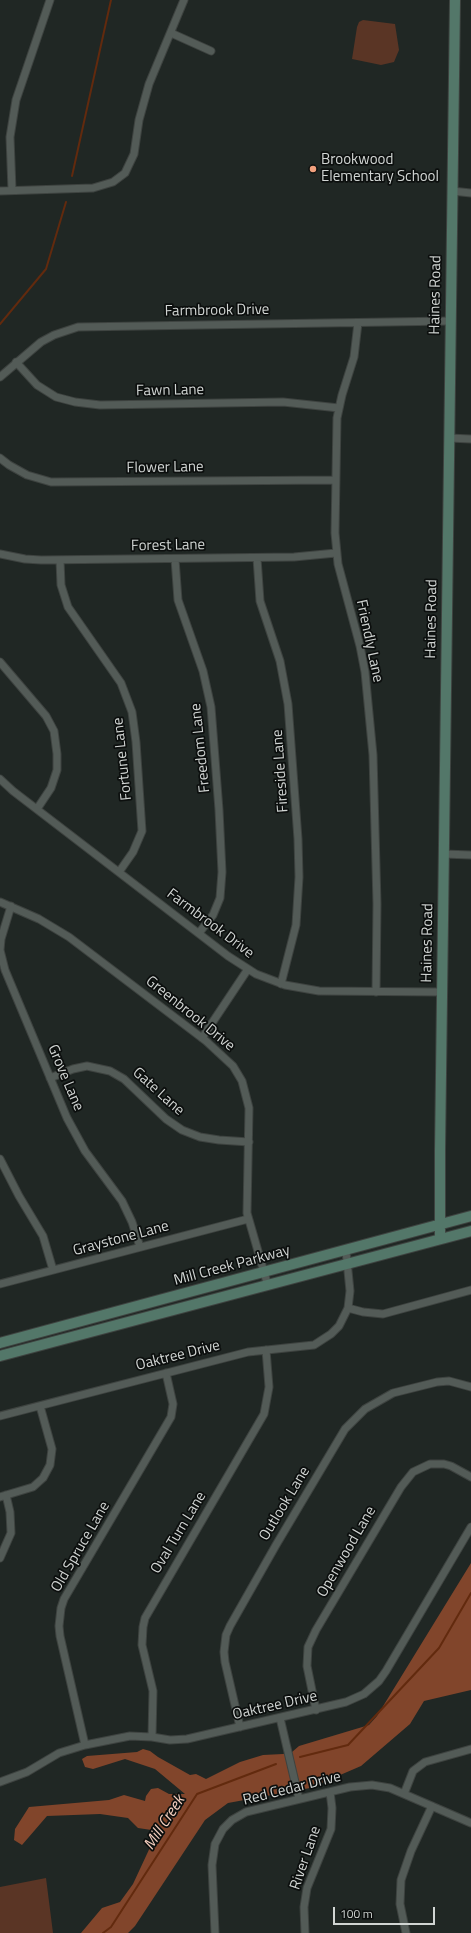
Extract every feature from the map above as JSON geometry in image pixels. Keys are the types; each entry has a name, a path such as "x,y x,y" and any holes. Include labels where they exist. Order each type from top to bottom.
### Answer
{"street":[{"path":"12,190 10,137 15,107 23,78 50,0"},
{"path":"0,190 93,188 113,182 125,173 134,154 139,120 147,90 184,0"},
{"name":"Haines Road","path":"440,1239 455,0"},
{"path":"171,33 211,51"},
{"path":"452,191 471,193"},
{"name":"Farmbrook Drive","path":"0,377 16,362 48,338 78,327 450,322"},
{"name":"Friendly Lane","path":"358,323 354,357 339,408 336,480 336,553 341,579 360,646 365,672 375,800 377,897 376,992"},
{"name":"Fawn Lane","path":"16,362 38,385 56,397 75,402 100,405 283,402 339,408"},
{"path":"449,438 471,439"},
{"name":"Flower Lane","path":"0,458 27,475 51,482 336,480"},
{"name":"Forest Lane","path":"0,554 24,559 60,560 256,558 294,557 336,553"},
{"name":"Fireside Lane","path":"256,558 260,601 278,655 288,704 298,824 298,909 293,941 281,984"},
{"name":"Freedom Lane","path":"175,559 178,600 207,684 212,715 219,810 222,872 220,898 213,915 199,933"},
{"name":"Fortune Lane","path":"60,560 61,585 68,607 121,683 132,712 136,742 142,831 133,852 119,872"},
{"path":"0,662 46,716 54,731 57,754 57,770 51,788 37,809"},
{"name":"Farmbrook Drive","path":"0,779 119,872 248,969 281,984 320,991 442,992"},
{"path":"444,854 471,855"},
{"name":"Greenbrook Drive","path":"0,902 39,919 69,937 202,1038 233,1066 242,1081 250,1108 246,1191 248,1219 268,1286"},
{"name":"Grove Lane","path":"11,906 1,939 2,959 5,970 78,1141 114,1188 127,1210 140,1247"},
{"path":"202,1038 248,969"},
{"name":"Gate Lane","path":"50,1078 73,1069 87,1066 110,1070 124,1079 166,1119 182,1130 200,1137 249,1142"},
{"path":"0,1159 19,1196 43,1236 53,1270"},
{"name":"Mill Creek Parkway","path":"0,1343 346,1251 471,1216"},
{"name":"Graystone Lane","path":"0,1284 248,1219"},
{"name":"Mill Creek Parkway","path":"0,1356 471,1231"},
{"name":"Oaktree Drive","path":"0,1416 248,1352 302,1347 322,1341 339,1326 348,1308 350,1291 346,1251"},
{"path":"348,1308 363,1312 383,1314 471,1290"},
{"name":"Oval Turn Lane","path":"152,1736 153,1691 142,1641 145,1618 264,1414 269,1387 266,1350"},
{"name":"Old Spruce Lane","path":"85,1745 60,1636 59,1626 61,1608 64,1599 171,1417 173,1404 166,1373"},
{"name":"Outlook Lane","path":"240,1727 225,1662 224,1652 226,1635 276,1545 345,1429 365,1409 393,1393 437,1382 449,1381 471,1387"},
{"path":"0,1558 11,1533 12,1525 3,1496 33,1487 43,1478 50,1464 52,1449 40,1406"},
{"name":"Openwood Lane","path":"316,1710 306,1666 308,1647 316,1630 401,1487 413,1472 430,1464 444,1464 452,1466 471,1477"},
{"name":"Oaktree Drive","path":"0,1782 22,1775 59,1753 85,1745 124,1737 152,1736 170,1740 187,1739 316,1710 358,1698 379,1681 471,1527"},
{"path":"280,1718 299,1799"},
{"path":"404,1794 413,1771 425,1762 471,1749"},
{"name":"Red Cedar Drive","path":"216,1933 212,1865 215,1844 218,1836 232,1820 246,1812 330,1792 372,1785 390,1788 471,1823"},
{"name":"River Lane","path":"305,1933 304,1907 307,1888 331,1829 332,1808 330,1792"},
{"path":"406,1933 400,1904 401,1880 411,1851 432,1806"}],"shaded area":[{"path":"363,20 395,24 399,50 394,62 381,65 352,59 357,27 359,22"},
{"path":"471,1563 471,1690 424,1701 410,1724 361,1766 310,1788 228,1803 205,1820 135,1926 128,1933 81,1933 102,1908 120,1902 133,1884 153,1841 165,1832 138,1828 128,1818 100,1814 47,1816 22,1845 14,1840 15,1829 29,1807 109,1800 124,1795 145,1801 146,1796 151,1789 158,1788 169,1794 185,1794 155,1769 125,1759 93,1769 85,1767 82,1759 87,1756 137,1752 143,1749 150,1751 190,1775 196,1774 206,1779 240,1762 263,1755 292,1752 299,1746 369,1725 377,1716"},
{"path":"46,1878 53,1933 0,1933 0,1887"}],"waterway":[{"path":"72,176 111,0"},
{"path":"0,324 46,269 66,202"},
{"name":"Mill Creek","path":"300,1757 348,1745 439,1648 471,1593"},
{"name":"Mill Creek","path":"103,1933 111,1927 197,1794 276,1764"}],"place":[{"name":"Brookwood Elementary School","path":"313,169"}]}
